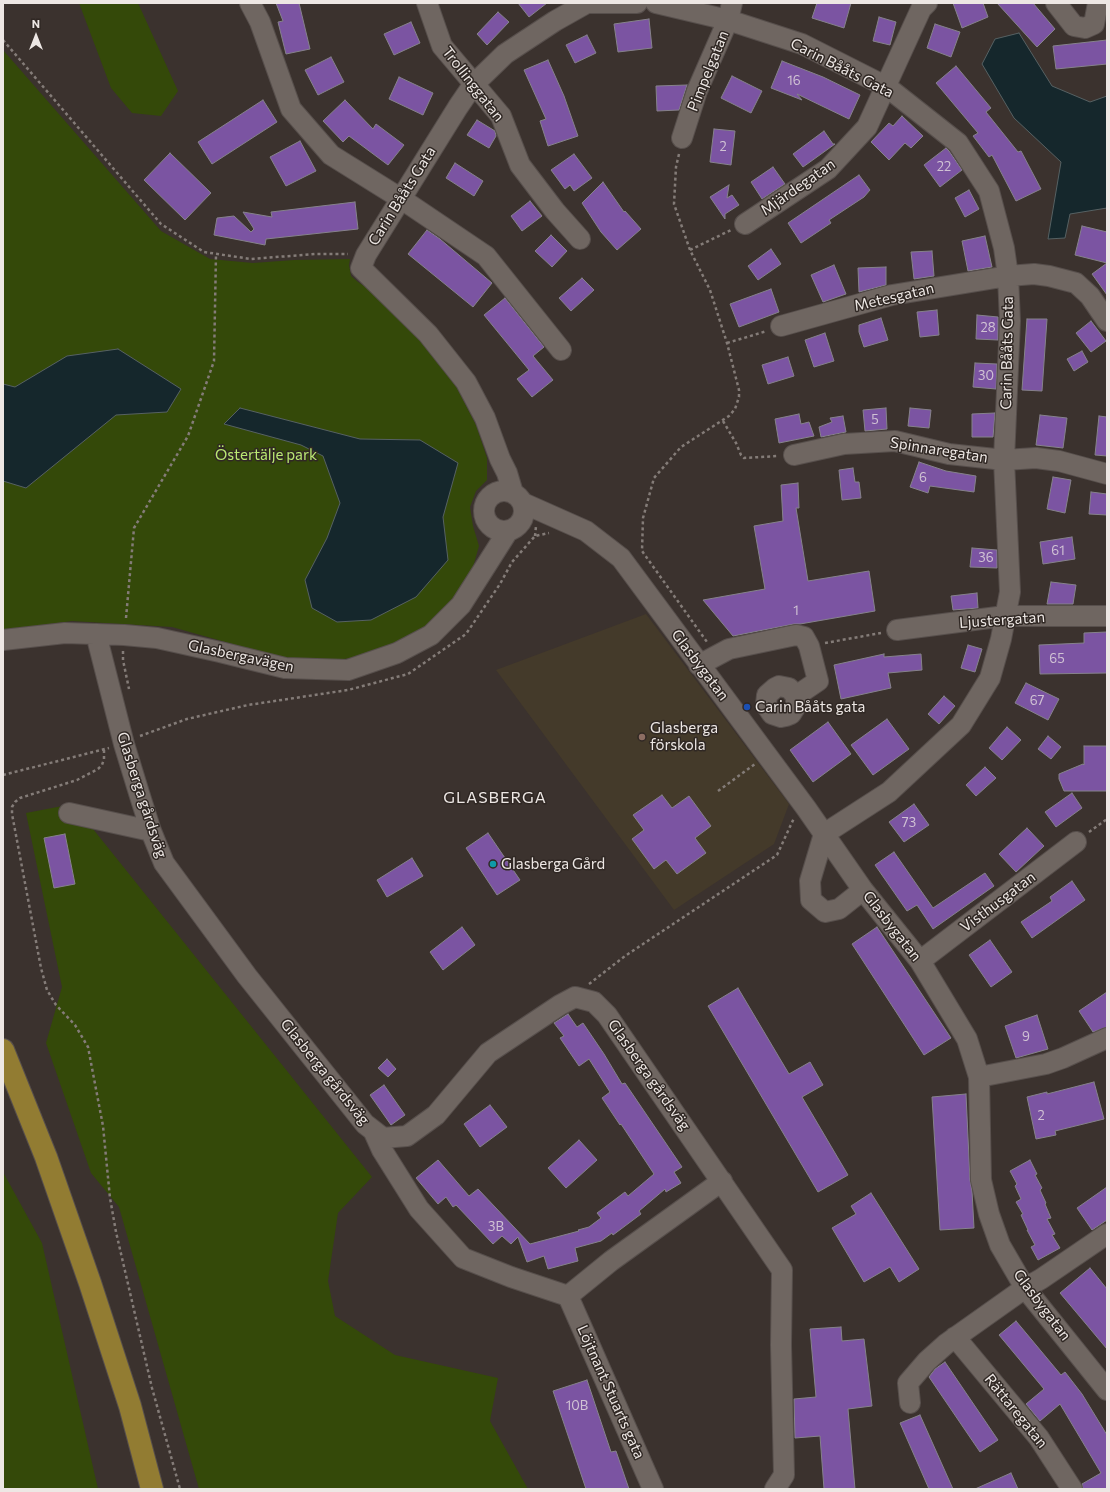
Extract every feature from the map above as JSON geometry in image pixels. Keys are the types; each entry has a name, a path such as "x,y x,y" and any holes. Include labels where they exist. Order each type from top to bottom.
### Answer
{"main road":[{"path":"3,1050 46,1157 88,1275 130,1406 152,1489"}],"street":[{"path":"250,3 260,22 291,109 330,155 400,198 486,256 561,350"},
{"name":"Trollinggatan","path":"426,3 442,46 473,85 501,116 520,165 555,211 580,239"},
{"name":"Carin Bååts Gata","path":"518,498 508,473 500,459 485,418 466,382 428,334 361,268 366,255 400,198 473,85 505,54 555,21 587,3 637,3"},
{"name":"Carin Bååts Gata","path":"656,3 730,12 802,44 886,87 958,143 989,191 1004,248 1008,276 1010,321 1004,460 1010,592 1001,639 990,678 961,726 889,792 824,834"},
{"name":"Mjärdegatan","path":"745,224 828,169 867,128 921,9 927,3"},
{"path":"1056,3 1074,26 1085,28 1094,24 1098,3"},
{"name":"Pimpelgatan","path":"682,138 697,91 730,12"},
{"name":"Metesgatan","path":"781,326 892,295 1008,276 1034,274 1076,283 1090,296 1107,321"},
{"name":"Spinnaregatan","path":"794,455 844,444 895,441 949,454 1004,460 1036,458 1059,461 1107,474"},
{"path":"486,564 485,544 488,523 484,511 485,504 493,494 500,459"},
{"path":"493,494 503,491 518,498 524,515 513,528"},
{"name":"Glasbygatan","path":"518,498 558,527 586,531 621,558 806,808 863,890 920,961 967,1039 979,1077 982,1180 989,1214 1000,1245 1025,1288 1107,1390"},
{"path":"488,523 496,530 536,525 558,527"},
{"name":"Glasbergavägen","path":"3,640 65,633 124,635 157,638 285,668 348,670 397,653 431,635 461,605 486,564 513,528"},
{"name":"Ljustergatan","path":"897,630 1005,616 1107,616"},
{"name":"Glasberga gårdsväg","path":"96,634 132,740 151,831 164,863 247,976 365,1124 383,1138 407,1136 436,1115 488,1053 560,1005 575,997 594,1002 607,1015 782,1270 781,1345 784,1475 775,1489"},
{"path":"699,665 729,649 796,635 804,636 809,646 818,681 796,696"},
{"path":"69,812 151,831"},
{"path":"824,834 810,882 811,900 825,912 839,909 863,890"},
{"name":"Visthusgatan","path":"920,961 1076,842"},
{"path":"979,1077 1058,1060 1086,1049 1107,1038"},
{"path":"373,1130 382,1150 419,1209 463,1258 511,1278 568,1296 611,1261 722,1181"},
{"path":"910,1403 908,1383 926,1361 955,1337 1025,1288 1041,1279 1107,1234"},
{"name":"Löjtnant Stuarts gata","path":"568,1296 653,1489"},
{"name":"Rättaregatan","path":"955,1337 1034,1433 1056,1463 1064,1487"}],"path":[{"path":"3,40 161,224 204,252 216,254 214,361 188,436 134,528 123,660 130,691"},
{"path":"682,138 676,167 674,204 690,250 710,290 727,343 739,390 739,396 735,409 723,421 681,447 654,478 643,518 642,551 717,656"},
{"path":"690,250 745,224"},
{"path":"727,343 781,326"},
{"path":"723,421 744,458 794,455"},
{"path":"3,775 104,750 194,717 248,705 348,690 408,674 466,634 500,584 512,562 535,536 546,533 558,527"},
{"path":"132,740 138,729"},
{"path":"104,750 104,759 102,765 98,769 77,780 20,798 12,807 12,814 41,968 47,990 56,1005 75,1025 88,1047 103,1126 110,1198 116,1232 152,1388 180,1489"},
{"path":"718,791 759,762"},
{"path":"575,997 625,956 777,854 796,813 806,808"},
{"path":"1076,842 1107,820"}],"shaded area":[{"name":"Glasberga förskola","path":"646,614 789,804 774,844 674,910 496,670"}],"green space":[{"path":"79,3 138,3 178,91 161,116 132,113 111,88"},
{"name":"Östertälje park","path":"3,50 161,231 210,259 253,263 294,260 350,259 349,265 351,276 373,292 399,315 430,352 457,388 476,425 487,458 487,480 476,491 470,507 473,526 479,546 473,567 455,598 426,626 392,647 352,658 317,662 286,659 172,627 72,621 3,630"},
{"path":"73,804 372,1177 338,1213 328,1281 335,1316 395,1355 498,1378 490,1421 528,1489 199,1489 119,1207 91,1173 46,1043 62,987 26,813"},
{"path":"3,1172 42,1243 98,1489 3,1489"}],"water":[{"path":"1019,33 1052,86 1090,102 1107,96 1107,208 1070,214 1065,238 1048,239 1061,162 1014,118 982,64 995,39"},
{"path":"118,349 181,389 167,412 116,415 26,488 3,481 3,384 15,387 67,356"},
{"path":"240,408 360,439 420,440 458,463 443,517 448,560 416,597 371,620 337,622 312,608 305,580 327,538 340,503 323,456 301,445 224,424"}],"building":[{"path":"276,3 299,3 310,49 286,54 278,22 283,21"},
{"path":"518,3 547,3 529,17"},
{"path":"817,3 851,3 844,28 812,18"},
{"path":"953,3 983,3 988,17 962,28"},
{"path":"997,3 1033,3 1055,29 1037,47"},
{"path":"498,12 509,22 487,45 477,34"},
{"path":"879,17 896,22 890,45 873,41"},
{"path":"649,19 652,48 618,52 614,24"},
{"path":"411,22 420,43 394,55 384,34"},
{"path":"935,24 960,32 951,57 927,48"},
{"path":"587,35 596,53 575,63 566,45"},
{"path":"1107,40 1107,64 1056,69 1053,46"},
{"path":"331,57 344,82 318,95 305,70"},
{"path":"548,60 564,96 578,136 548,146 540,121 546,119 524,70"},
{"path":"782,61 823,77 860,95 849,119 797,94 802,100 771,88"},
{"path":"956,66 991,108 986,112 1018,152 1021,151 1041,189 1016,201 992,155 989,157 973,136 978,133 936,83"},
{"path":"732,76 762,91 751,113 721,98"},
{"path":"399,77 433,93 423,115 389,99"},
{"path":"687,85 679,110 657,111 656,86"},
{"path":"263,100 277,122 212,164 198,142"},
{"path":"345,100 373,129 376,124 404,145 388,165 349,136 343,142 323,121"},
{"path":"902,116 923,136 911,148 905,143 889,160 871,142 889,123 893,126"},
{"path":"477,120 495,131 496,136 489,148 467,135"},
{"path":"714,129 735,131 731,165 710,162"},
{"path":"824,131 833,144 835,144 803,167 793,154"},
{"path":"300,141 316,171 286,186 270,157"},
{"path":"946,148 962,170 940,187 924,165"},
{"path":"170,153 211,193 185,220 144,180"},
{"path":"574,154 592,178 574,191 570,185 565,189 551,170"},
{"path":"455,163 483,181 474,196 446,178"},
{"path":"773,167 785,184 762,199 751,182"},
{"path":"859,175 870,190 864,197 829,220 831,223 801,243 788,223"},
{"path":"603,182 624,212 625,211 641,229 617,250 601,232 582,203"},
{"path":"729,185 727,198 732,195 739,205 725,214 725,219 710,197"},
{"path":"969,190 979,209 965,217 955,198"},
{"path":"530,201 542,216 522,231 511,216"},
{"path":"355,202 358,229 266,239 265,245 214,235 217,218 234,216 251,232 254,229 243,212 272,217 271,212"},
{"path":"1082,226 1107,232 1107,263 1075,255"},
{"path":"427,230 440,239 492,283 473,307 408,254"},
{"path":"551,235 567,251 552,267 535,251"},
{"path":"985,236 992,267 968,271 962,241"},
{"path":"771,249 781,264 758,280 748,266"},
{"path":"932,251 934,276 914,279 911,252"},
{"path":"1107,263 1107,295 1092,274"},
{"path":"834,265 846,294 823,302 811,275"},
{"path":"886,267 886,285 859,292 858,268"},
{"path":"582,278 594,290 571,311 559,298"},
{"path":"771,289 779,312 739,327 730,304"},
{"path":"505,298 544,347 533,356 553,380 532,397 517,379 529,370 484,315"},
{"path":"937,310 939,335 920,337 917,312"},
{"path":"977,315 998,317 998,340 976,339"},
{"path":"881,318 888,340 864,347 859,332 859,325"},
{"path":"1027,319 1047,319 1042,391 1022,390"},
{"path":"1091,321 1106,341 1091,352 1076,333"},
{"path":"825,333 834,361 814,367 805,340"},
{"path":"1082,351 1088,362 1074,371 1067,359"},
{"path":"788,357 794,376 768,384 762,365"},
{"path":"975,363 997,364 996,389 973,387"},
{"path":"886,408 887,429 865,431 863,410"},
{"path":"910,408 931,410 929,428 908,426"},
{"path":"995,413 993,437 972,437 972,414"},
{"path":"799,414 801,424 809,422 814,436 779,443 775,419"},
{"path":"1040,415 1067,418 1063,448 1036,445"},
{"path":"843,416 846,432 821,437 819,427 832,422 830,418"},
{"path":"1099,416 1107,417 1107,456 1095,455"},
{"path":"919,462 946,471 976,476 974,492 930,486 928,493 910,487"},
{"path":"853,468 855,482 859,482 861,498 842,500 839,470"},
{"path":"1053,477 1071,480 1065,513 1047,509"},
{"path":"798,483 799,508 796,508 808,581 869,571 875,611 794,624 733,636 703,600 765,589 754,526 783,521 781,485"},
{"path":"1091,492 1107,494 1107,515 1089,514"},
{"path":"1072,537 1075,559 1043,564 1040,542"},
{"path":"972,548 997,550 997,568 970,567"},
{"path":"1051,582 1076,585 1073,604 1047,604"},
{"path":"977,593 978,608 953,610 951,596"},
{"path":"1107,632 1107,673 1040,674 1039,645 1084,643 1084,633"},
{"path":"968,645 982,649 975,672 961,668"},
{"path":"884,654 884,657 921,654 922,670 888,673 891,688 841,699 834,665"},
{"path":"1026,683 1059,699 1048,720 1015,703"},
{"path":"944,696 955,706 939,724 928,714"},
{"path":"887,719 909,749 873,775 851,745"},
{"path":"828,722 851,754 813,782 790,750"},
{"path":"1007,727 1021,740 1002,760 989,748"},
{"path":"1048,736 1061,747 1051,759 1038,749"},
{"path":"1084,746 1107,746 1107,791 1064,791 1059,779 1059,774 1083,764 1084,765"},
{"path":"985,767 996,778 976,796 966,785"},
{"path":"1072,793 1082,808 1056,827 1045,812"},
{"name":"Glasberga förskola","path":"662,795 672,808 689,796 711,826 695,838 706,853 677,874 666,860 654,869 632,839 644,830 633,815"},
{"path":"914,804 929,825 904,842 889,822"},
{"path":"1027,828 1044,846 1016,872 999,854"},
{"name":"Glasberga Gård","path":"488,833 520,880 497,895 466,848"},
{"path":"65,834 75,884 54,888 44,838"},
{"path":"894,852 933,908 985,873 994,886 933,929 917,905 907,911 875,865"},
{"path":"412,858 423,876 387,897 377,880"},
{"path":"1072,881 1085,900 1032,938 1021,922 1052,901 1050,897"},
{"path":"462,927 475,945 443,970 430,952"},
{"path":"877,927 951,1038 924,1055 852,944"},
{"path":"990,940 1012,972 991,987 969,955"},
{"path":"738,988 789,1074 810,1062 823,1085 802,1097 848,1175 818,1192 708,1006"},
{"path":"1107,992 1107,1027 1093,1032 1079,1011"},
{"path":"568,1014 577,1027 583,1023 622,1084 625,1083 682,1167 674,1172 681,1183 666,1192 665,1189 639,1211 641,1214 613,1235 612,1233 601,1241 575,1248 578,1261 548,1269 544,1256 527,1262 518,1237 511,1244 502,1236 493,1244 456,1205 453,1207 446,1197 438,1204 416,1178 438,1160 469,1196 478,1189 530,1244 589,1227 601,1218 597,1213 625,1192 628,1196 654,1174 602,1098 610,1092 589,1059 579,1066 560,1038 564,1036 554,1023"},
{"path":"1037,1015 1048,1049 1016,1058 1005,1026"},
{"path":"387,1059 396,1069 388,1077 378,1068"},
{"path":"1094,1082 1104,1119 1055,1131 1056,1135 1036,1139 1027,1097 1047,1092 1047,1094"},
{"path":"384,1085 405,1115 391,1125 370,1095"},
{"path":"966,1094 974,1228 940,1230 932,1097"},
{"path":"490,1105 507,1127 480,1147 464,1124"},
{"path":"579,1140 597,1160 566,1188 548,1168"},
{"path":"1030,1160 1037,1174 1035,1175 1042,1188 1040,1190 1051,1218 1047,1219 1055,1234 1052,1235 1060,1248 1038,1260 1031,1247 1035,1245 1021,1215 1023,1214 1016,1202 1021,1199 1015,1186 1017,1184 1010,1171"},
{"path":"1107,1187 1107,1220 1092,1230 1077,1208"},
{"path":"871,1193 919,1269 899,1282 890,1267 864,1282 832,1228 856,1214 851,1206"},
{"path":"1090,1268 1107,1289 1107,1349 1060,1293"},
{"path":"1016,1321 1061,1375 1065,1372 1082,1394 1107,1435 1107,1489 1083,1489 1082,1484 1101,1473 1060,1404 1040,1421 1026,1404 1044,1389 999,1335"},
{"path":"841,1327 842,1341 864,1339 872,1406 848,1409 855,1489 824,1489 820,1436 795,1438 794,1399 816,1397 810,1329"},
{"path":"945,1362 998,1440 980,1452 929,1377 935,1369"},
{"path":"587,1380 611,1452 616,1451 629,1489 586,1489 553,1391"},
{"path":"920,1415 953,1489 929,1489 900,1423"},
{"path":"1011,1473 1018,1489 975,1489"}],"place":[{"name":"Carin Bååts gata","path":"747,707"},
{"name":"Glasberga förskola","path":"642,737"},
{"name":"Glasberga Gård","path":"493,864"}],"district":[{"name":"GLASBERGA","path":"495,798"}]}
